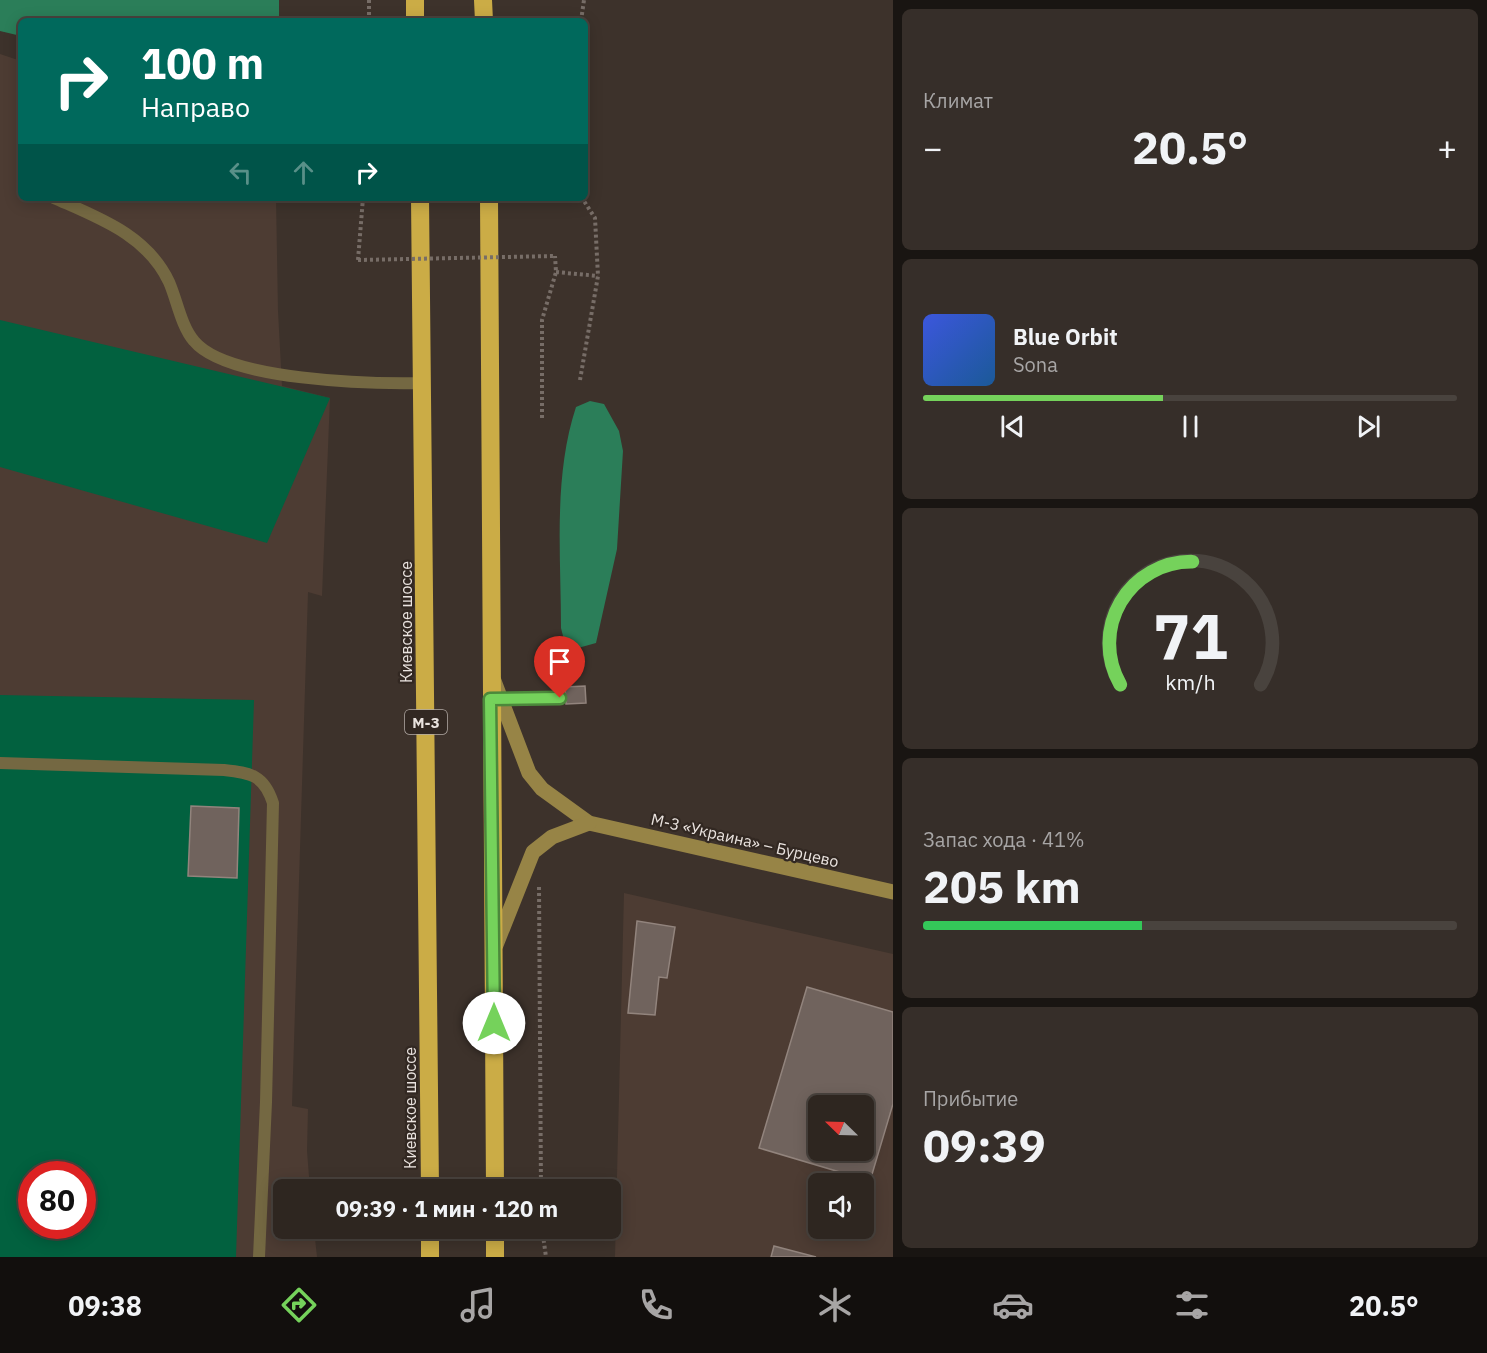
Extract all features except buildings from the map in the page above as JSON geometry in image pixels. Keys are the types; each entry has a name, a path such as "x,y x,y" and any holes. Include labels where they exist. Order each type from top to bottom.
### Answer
{"highway":[{"path":"415,0 415,18"},
{"path":"483,0 484,18"},
{"name":"Киевское шоссе","path":"420,201 430,1179"},
{"path":"489,201 490,663 496,699 495,1179"},
{"path":"430,1239 430,1257"},
{"path":"495,1239 495,1257"}],"street":[{"path":"496,699 524,764 535,782 590,823"},
{"path":"494,951 524,868 533,852 552,837 590,823"},
{"name":"М-3 «Украина» – Бурцево","path":"590,823 893,892"}],"lane":[{"path":"60,201 123,230 142,244 163,270 194,341 210,354 246,366 315,379 370,384 423,383"},
{"path":"496,699 560,698"},
{"path":"0,763 224,770 255,776 268,788 273,803 266,1102 259,1257"}],"path":[{"path":"369,0 369,18"},
{"path":"581,18 584,0"},
{"path":"363,201 358,260 555,256 556,272 542,320 542,418"},
{"path":"580,380 598,276 595,218 584,201"},
{"path":"556,272 598,276"},
{"path":"539,879 540,1179"},
{"path":"544,1239 546,1257"}],"shaded area":[{"path":"0,54 18,60 18,201 276,201 282,386 330,398 322,596 308,592 292,1106 308,1109 309,1179 273,1179 273,1239 315,1239 317,1257 0,1257"},
{"path":"624,893 893,954 893,1257 615,1257 615,1239 621,1239 621,1179 617,1179"}],"green space":[{"path":"0,0 279,0 279,18 18,18 18,35 0,31"},
{"path":"0,320 330,398 267,543 0,467"},
{"path":"590,401 604,404 619,431 623,451 617,549 596,643 578,648 564,640 561,628 561,488 569,434 576,407"},
{"path":"0,695 254,700 236,1257 0,1257"}],"route":[{"path":"494,1023 490,699 560,698"}]}
